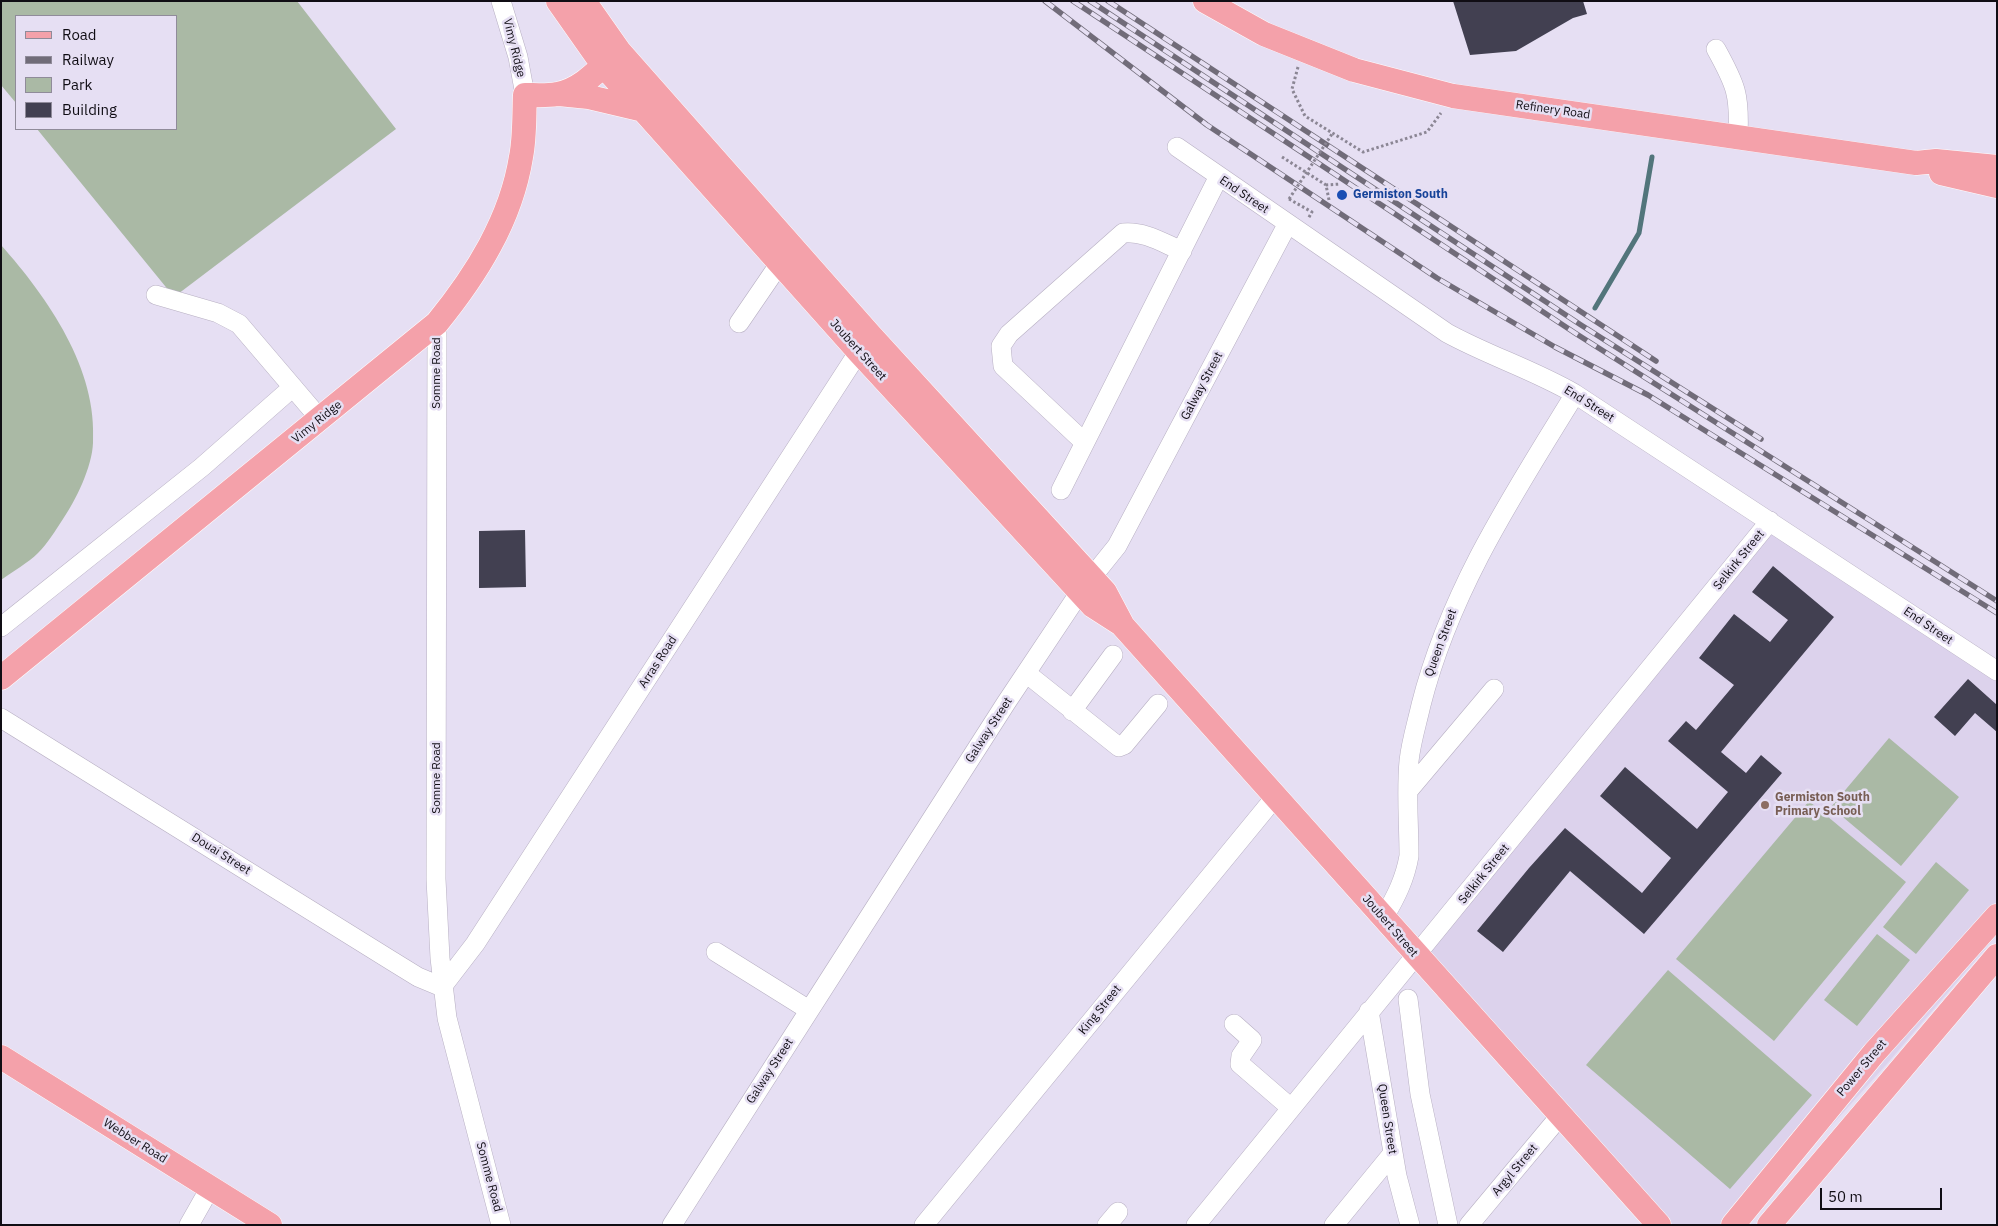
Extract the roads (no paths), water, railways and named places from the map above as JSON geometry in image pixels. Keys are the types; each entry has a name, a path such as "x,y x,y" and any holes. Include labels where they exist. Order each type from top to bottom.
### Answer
{"main road":[{"path":"558,1 611,58"},
{"path":"584,1 611,58"},
{"name":"Refinery Road","path":"1205,1 1264,34 1354,70 1453,96 1916,163 1933,171 1995,171"},
{"name":"Vimy Ridge","path":"1,678 437,323 459,296 483,259 503,220 521,157 525,95 557,94 570,90 584,82 611,58"},
{"name":"Joubert Street","path":"611,58 644,110 780,263 864,343"},
{"name":"Joubert Street","path":"611,58 864,343 1086,585 1105,592 1123,626 1276,796 1416,956 1560,1116 1624,1183 1659,1225"},
{"path":"557,94 590,97 644,110"},
{"name":"Power Street","path":"1733,1225 1874,1053 1995,918"},
{"path":"1770,1225 1997,956"},
{"name":"Webber Road","path":"1,1058 270,1225"}],"street":[{"name":"Vimy Ridge","path":"501,1 518,57 525,95"},
{"path":"1716,49 1735,86 1739,100 1738,136"},
{"name":"End Street","path":"1177,147 1218,178 1447,333 1474,348 1540,374 1575,394 1997,671"},
{"path":"1061,490 1218,178"},
{"name":"Galway Street","path":"672,1225 1026,674 1086,585 1117,546 1287,225"},
{"path":"1084,442 1003,366 1001,346 1009,334 1123,233 1135,232 1182,251"},
{"path":"739,323 780,263"},
{"path":"156,295 229,317 239,324 320,419"},
{"name":"Somme Road","path":"437,323 436,879 442,987 447,1018 501,1225"},
{"name":"Arras Road","path":"442,987 475,944 864,343"},
{"path":"1,627 202,466 293,387"},
{"name":"Queen Street","path":"1384,918 1401,886 1409,856 1409,760 1428,676 1456,602 1498,519 1575,394"},
{"name":"Selkirk Street","path":"1196,1225 1770,521"},
{"path":"1072,710 1113,655"},
{"path":"1026,674 1119,747 1124,745 1158,704"},
{"path":"1408,791 1494,689"},
{"name":"Douai Street","path":"1,718 418,977 442,987"},
{"name":"King Street","path":"924,1225 1276,796"},
{"path":"716,952 809,1010"},
{"path":"1408,999 1420,1094 1448,1225"},
{"name":"Queen Street","path":"1370,1012 1397,1176 1410,1225"},
{"path":"1234,1024 1252,1040 1241,1056 1240,1064 1291,1108"},
{"name":"Argyl Street","path":"1469,1225 1560,1116"},
{"path":"1334,1225 1393,1153"},
{"path":"189,1225 210,1188"}],"waterway":[{"path":"1595,308 1639,233 1652,157"}],"railway":[{"path":"1045,1 1207,125 1437,278 1555,347 1648,395 1997,613"},
{"path":"1073,1 1575,333 1997,601"},
{"path":"1090,1 1581,325 1761,439"},
{"path":"1108,1 1656,361"}],"place":[{"name":"Germiston South","path":"1342,195"},
{"name":"Germiston South Primary School","path":"1765,805"}]}
